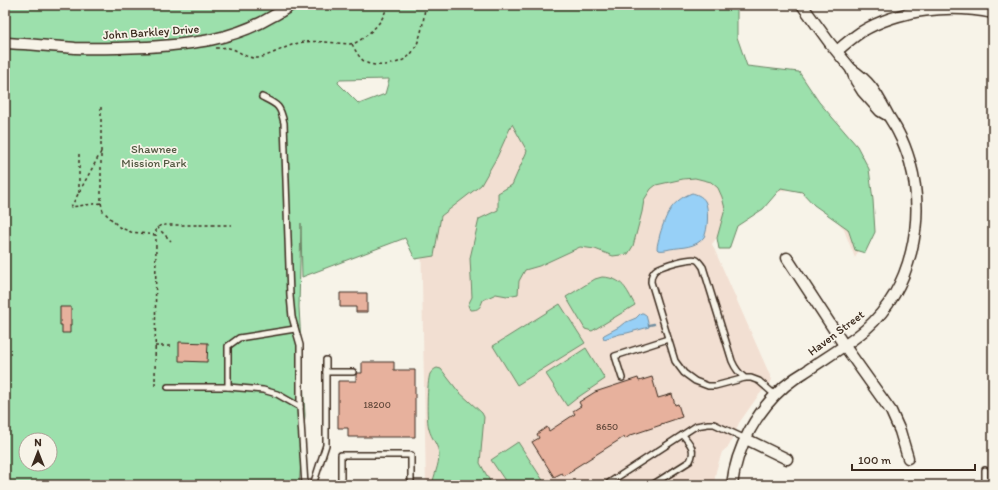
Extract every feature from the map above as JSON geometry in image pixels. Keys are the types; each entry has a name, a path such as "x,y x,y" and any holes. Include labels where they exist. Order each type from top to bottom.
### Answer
{"street":[{"name":"John Barkley Drive","path":"5,43 76,48 126,48 201,42 223,38 246,30 266,21 291,5"},
{"name":"Haven Street","path":"732,485 737,462 746,439 753,423 761,412 775,395 785,386 844,346 875,320 894,295 904,275 910,258 913,242 916,200 908,154 899,133 874,90 862,76 851,69 802,5"},
{"path":"837,52 862,32 878,24 916,12 937,9 957,9 979,10 993,13"},
{"path":"787,258 844,346 891,411 900,431 908,458"},
{"path":"746,439 787,459"}],"lane":[{"path":"262,97 274,103 281,111 284,123 290,296 292,317 300,345 300,407 305,485"},
{"path":"745,378 739,374 734,366 700,262 687,259 657,269 652,274 651,282 675,361 684,373 695,381 708,386 715,386 745,378 751,378 759,381 775,395"},
{"path":"228,387 228,346 239,338 295,329"},
{"path":"622,378 615,356 668,339"},
{"path":"313,485 326,445 326,360"},
{"path":"326,372 354,372"},
{"path":"168,387 228,387 263,390 277,394 300,407"},
{"path":"607,485 696,426 714,424 746,439"},
{"path":"652,485 690,461 693,451 691,445 683,435"},
{"path":"341,485 341,455 411,455 411,485"},
{"path":"985,470 985,485"}],"path":[{"path":"352,44 358,56 366,62 375,65 384,65 402,61 410,55 417,43 422,28 425,5"},
{"path":"101,105 101,203 103,211 119,227 131,232 156,235"},
{"path":"78,193 79,151"},
{"path":"101,152 71,207 101,203"},
{"path":"157,227 161,225 232,226"},
{"path":"155,386 157,227"},
{"path":"157,227 171,241"},
{"path":"155,346 171,346"}],"shaded area":[{"path":"792,77 868,231 855,258 844,230 819,197 799,186 766,196 737,211 712,244 772,380 758,396 739,423 729,446 722,452 716,471 714,485 426,485 418,79"}],"green space":[{"name":"Shawnee Mission Park","path":"5,5 737,5 737,37 747,66 799,72 819,102 857,146 869,169 873,200 875,232 865,253 855,250 848,229 814,205 802,192 781,188 763,209 737,226 729,249 719,249 717,238 725,209 718,188 711,182 695,178 683,179 656,185 651,189 644,200 633,246 628,254 613,256 595,249 580,247 539,266 525,270 519,281 518,294 507,296 496,294 483,300 480,307 475,310 470,310 468,305 472,297 470,258 479,219 498,210 498,193 512,185 527,151 512,124 497,157 481,185 441,216 434,256 415,259 405,238 302,277 301,223 299,307 305,415 299,485 5,485","holes":["389,79 385,94 359,104 338,83 339,80"]},
{"path":"602,277 615,280 623,285 635,305 592,331 585,329 566,297 595,279"},
{"path":"560,304 585,343 517,385 493,346"},
{"path":"586,348 605,379 567,406 546,374"},
{"path":"437,368 441,369 458,391 482,413 484,417 480,463 492,485 432,485 439,455 438,448 430,432 427,410 429,378 433,370"},
{"path":"518,442 544,482 540,485 508,485 491,460"}],"water":[{"path":"692,193 702,198 706,204 707,225 704,237 701,241 693,245 658,250 657,247 660,234 670,209 679,200"},
{"path":"641,313 646,315 649,327 604,339 604,335 624,323 636,318"}],"building":[{"path":"340,293 367,293 367,312 356,312 356,307 340,307"},
{"path":"60,307 71,307 70,333 62,333 62,325 60,325"},
{"path":"179,342 208,343 207,362 179,361"},
{"path":"362,362 394,362 394,370 415,370 415,437 348,437 348,428 338,428 338,381 356,381 357,373 362,373"},
{"path":"652,377 658,398 672,394 675,405 678,404 682,417 631,435 625,439 624,437 564,476 562,473 554,477 532,442 539,438 537,434 547,427 549,431 575,414 573,411 581,406 579,402 595,392 638,378 639,381"}],"waterway":[{"path":"649,325 654,324"}]}
